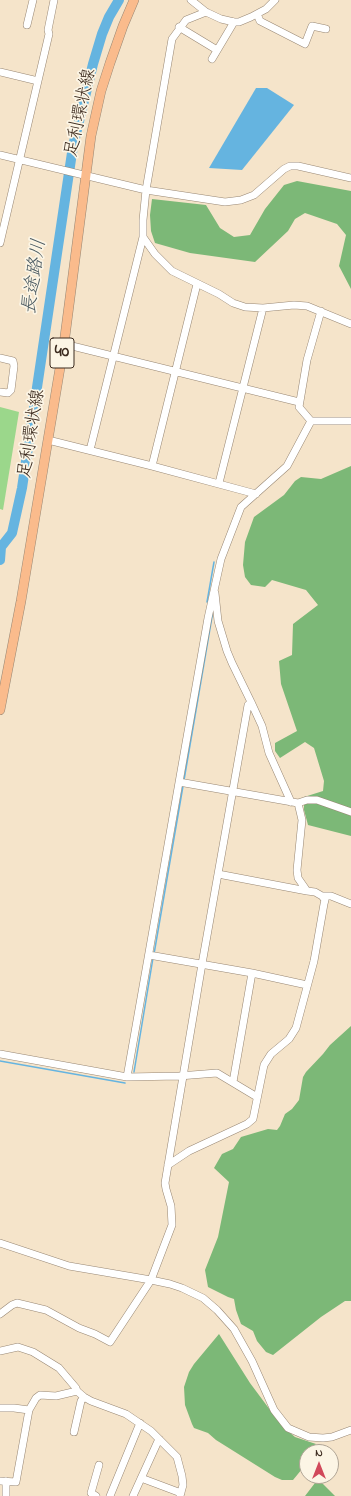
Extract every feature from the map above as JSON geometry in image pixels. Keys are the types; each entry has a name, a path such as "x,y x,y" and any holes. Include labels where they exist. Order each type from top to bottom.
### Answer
{"main road":[{"name":"足利環状線","path":"0,710 21,601 64,344 81,175 101,91 117,42 134,0"}],"street":[{"path":"27,25 32,0"},
{"path":"0,241 49,34 48,30 52,0"},
{"path":"191,0 206,12 221,19 234,22 245,20 257,14 266,9 275,0"},
{"path":"90,450 143,237 146,190 172,39 186,20 206,12"},
{"path":"257,14 260,21 305,44 312,26 326,29"},
{"path":"212,60 234,22"},
{"path":"180,27 218,50"},
{"path":"0,72 38,81"},
{"path":"0,155 146,190 225,202 241,200 254,195 280,172 290,166 298,166 351,178"},
{"path":"143,237 155,254 172,271 234,303 245,307 263,308 301,305 321,311 351,324"},
{"path":"152,466 197,284"},
{"path":"219,483 263,308"},
{"path":"321,311 307,360 299,407 311,421 351,421"},
{"path":"64,344 299,402"},
{"path":"0,358 13,362 14,366 11,390 8,393 0,392"},
{"path":"127,1077 214,585 221,559 241,507 287,466 311,421"},
{"path":"48,440 219,483 256,494"},
{"path":"214,585 218,621 227,650 262,726 269,753 295,802 302,820 297,870 298,878 307,891"},
{"path":"0,1314 17,1303 46,1310 79,1328 110,1342 152,1280 172,1225 171,1206 165,1182 248,705 251,702"},
{"path":"179,782 295,802 317,800 351,812"},
{"path":"218,874 315,892 322,896 331,896 351,904"},
{"path":"168,1165 195,1148 253,1120 262,1070 273,1051 289,1039 296,1031 314,961 325,900 322,896"},
{"path":"149,955 252,973 307,985"},
{"path":"233,1082 252,973"},
{"path":"0,1054 127,1077 217,1073 256,1097"},
{"path":"0,1242 69,1266 152,1280 182,1288 203,1298 217,1310 234,1329 252,1361 274,1410 288,1428 309,1437 323,1438 332,1437 351,1430"},
{"path":"0,1351 18,1347 33,1352 59,1368 68,1377 77,1391 84,1397 126,1414 140,1423 173,1451 179,1463 182,1476 181,1495 141,1478"},
{"path":"6,1496 3,1481 16,1482 29,1410 36,1398 40,1396 56,1396 77,1391"},
{"path":"74,1432 81,1401 84,1397"},
{"path":"0,1408 29,1410"},
{"path":"110,1496 140,1423"},
{"path":"133,1496 159,1439"},
{"path":"96,1496 90,1492 99,1465"}],"green space":[{"path":"297,181 351,191 351,289 339,266 346,235 337,224 305,213 295,219 288,231 255,262 190,253 155,243 151,231 150,215 152,199 206,205 220,228 234,237 250,235 265,209 284,185"},
{"path":"0,407 19,412 3,510 0,509"},
{"path":"351,466 351,836 308,825 304,810 304,797 323,791 324,781 314,748 305,742 280,758 275,751 275,743 297,731 281,684 279,661 292,655 293,624 318,605 306,590 272,580 265,587 251,585 245,577 243,565 245,542 254,517 284,495 295,481 301,477 321,479"},
{"path":"351,1026 351,1301 345,1301 321,1317 273,1355 266,1352 257,1341 253,1331 241,1324 234,1299 208,1287 205,1270 218,1237 229,1182 214,1168 222,1154 233,1149 241,1137 268,1129 277,1130 285,1114 292,1109 299,1100 303,1077 306,1072 330,1045"},
{"path":"219,1334 250,1383 282,1426 295,1437 316,1444 299,1444 299,1473 293,1480 282,1480 275,1477 216,1440 208,1433 194,1428 185,1405 184,1387 189,1372"},
{"path":"314,1484 323,1484 335,1496 305,1496"}],"water":[{"path":"256,88 267,88 294,105 242,170 209,168"}],"waterway":[{"name":"長途路川","path":"0,560 1,547 12,533 22,488 73,146 102,34 109,17 119,0"},
{"name":"長途路川","path":"0,541 1,547"},
{"path":"207,602 214,562"},
{"path":"184,780 213,611"},
{"path":"154,954 183,786"},
{"path":"134,1072 153,958"},
{"path":"0,1061 125,1083"}]}
